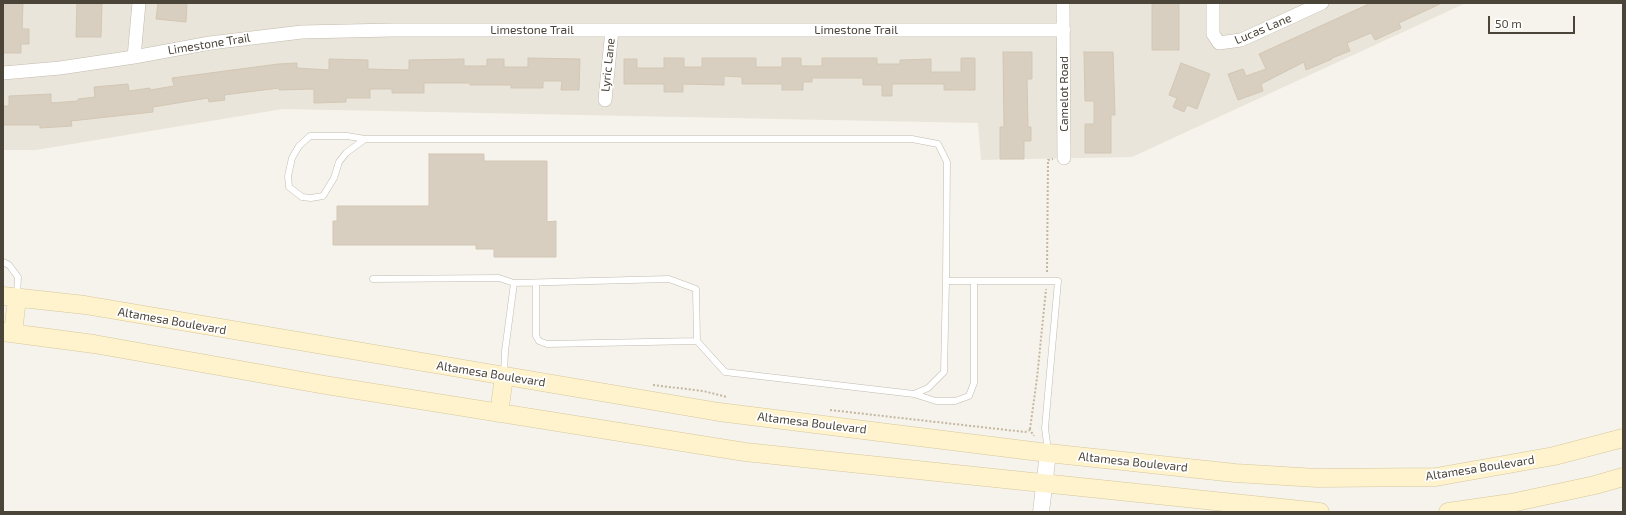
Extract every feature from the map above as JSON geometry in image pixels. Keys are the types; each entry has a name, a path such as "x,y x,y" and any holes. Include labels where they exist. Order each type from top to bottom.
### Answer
{"main road":[{"path":"10,297 8,333 94,344 499,413 745,452 1320,512"},
{"name":"Altamesa Boulevard","path":"10,297 85,306 719,412 1048,453 1242,474 1317,478 1436,477 1554,456 1623,438"},
{"path":"499,413 504,376"},
{"path":"1448,512 1511,503 1595,485 1623,477"}],"street":[{"path":"134,58 138,3"},
{"name":"Camelot Road","path":"1064,3 1064,158"},
{"name":"Lucas Lane","path":"1213,3 1213,34 1219,43 1241,40 1322,3"},
{"name":"Lyric Lane","path":"605,100 612,30"},
{"name":"Limestone Trail","path":"3,72 60,68 134,58 218,42 302,32 1064,30"},
{"path":"1041,512 1048,453"}],"lane":[{"path":"365,139 346,153 339,162 334,178 324,196 311,198 302,197 289,187 288,176 292,158 299,146 310,136 347,136 365,139 912,139 938,144 947,162 944,372 928,388 914,394"},
{"path":"3,262 9,265 18,277 10,297"},
{"path":"373,279 499,278 514,284 669,279 696,289 697,341 725,372 914,394 936,401 955,401 970,396 974,382 974,281"},
{"path":"946,281 1058,281 1045,428 1048,453"},
{"path":"536,283 536,336 539,341 547,344 697,341"},
{"path":"504,376 505,351 514,284"}],"path":[{"path":"650,384 703,391 728,398"},
{"path":"829,410 1025,432 1030,430 1034,436"}],"shaded area":[{"path":"3,3 1466,3 1132,157 981,160 978,123 283,109 36,150 3,150"}],"building":[{"path":"3,3 23,3 22,29 29,29 29,44 21,44 21,53 3,53"},
{"path":"77,3 102,4 101,37 76,37"},
{"path":"158,3 187,3 186,22 156,19"},
{"path":"1152,3 1179,3 1179,50 1152,50"},
{"path":"1371,3 1442,3 1399,23 1401,28 1375,40 1371,33 1347,43 1350,51 1332,59 1306,70 1304,62 1261,84 1263,91 1238,100 1228,74 1243,69 1246,76 1266,69 1259,54"},
{"path":"1003,52 1032,52 1032,79 1027,79 1028,127 1031,127 1031,141 1024,141 1024,159 1000,159 1000,127 1004,127"},
{"path":"1084,52 1113,52 1115,115 1111,115 1111,153 1085,153 1085,124 1094,124 1094,101 1085,101"},
{"path":"528,58 580,59 579,90 561,90 562,81 543,81 543,88 511,88 511,85 470,85 470,83 424,83 424,93 392,93 392,89 370,89 370,98 346,98 346,102 314,103 314,89 279,90 279,88 224,95 225,100 209,102 208,98 153,107 153,112 71,121 72,126 40,128 40,125 3,125 3,106 9,106 9,96 51,94 51,103 78,101 78,99 95,97 94,87 128,84 129,91 150,88 150,90 174,86 172,78 278,64 297,63 297,68 329,70 329,59 368,60 368,69 409,70 409,60 464,59 464,66 487,66 487,59 504,59 504,67 528,67"},
{"path":"664,58 684,58 684,67 702,67 702,58 756,58 756,67 782,67 782,58 801,58 801,66 822,66 822,58 877,58 877,64 900,64 900,60 931,59 931,72 961,72 961,58 975,58 975,90 944,90 944,84 892,84 892,96 882,96 882,85 863,85 863,78 812,78 812,82 803,82 803,90 782,90 782,84 742,84 742,77 724,76 724,85 683,84 683,92 664,92 664,84 624,84 624,59 637,59 637,68 664,68"},
{"path":"1181,63 1210,74 1197,109 1187,105 1184,112 1173,107 1177,98 1169,95"},
{"path":"429,154 484,154 484,161 547,161 547,222 556,221 556,257 494,257 494,249 476,249 476,245 333,245 333,221 337,221 337,206 429,206"}]}
